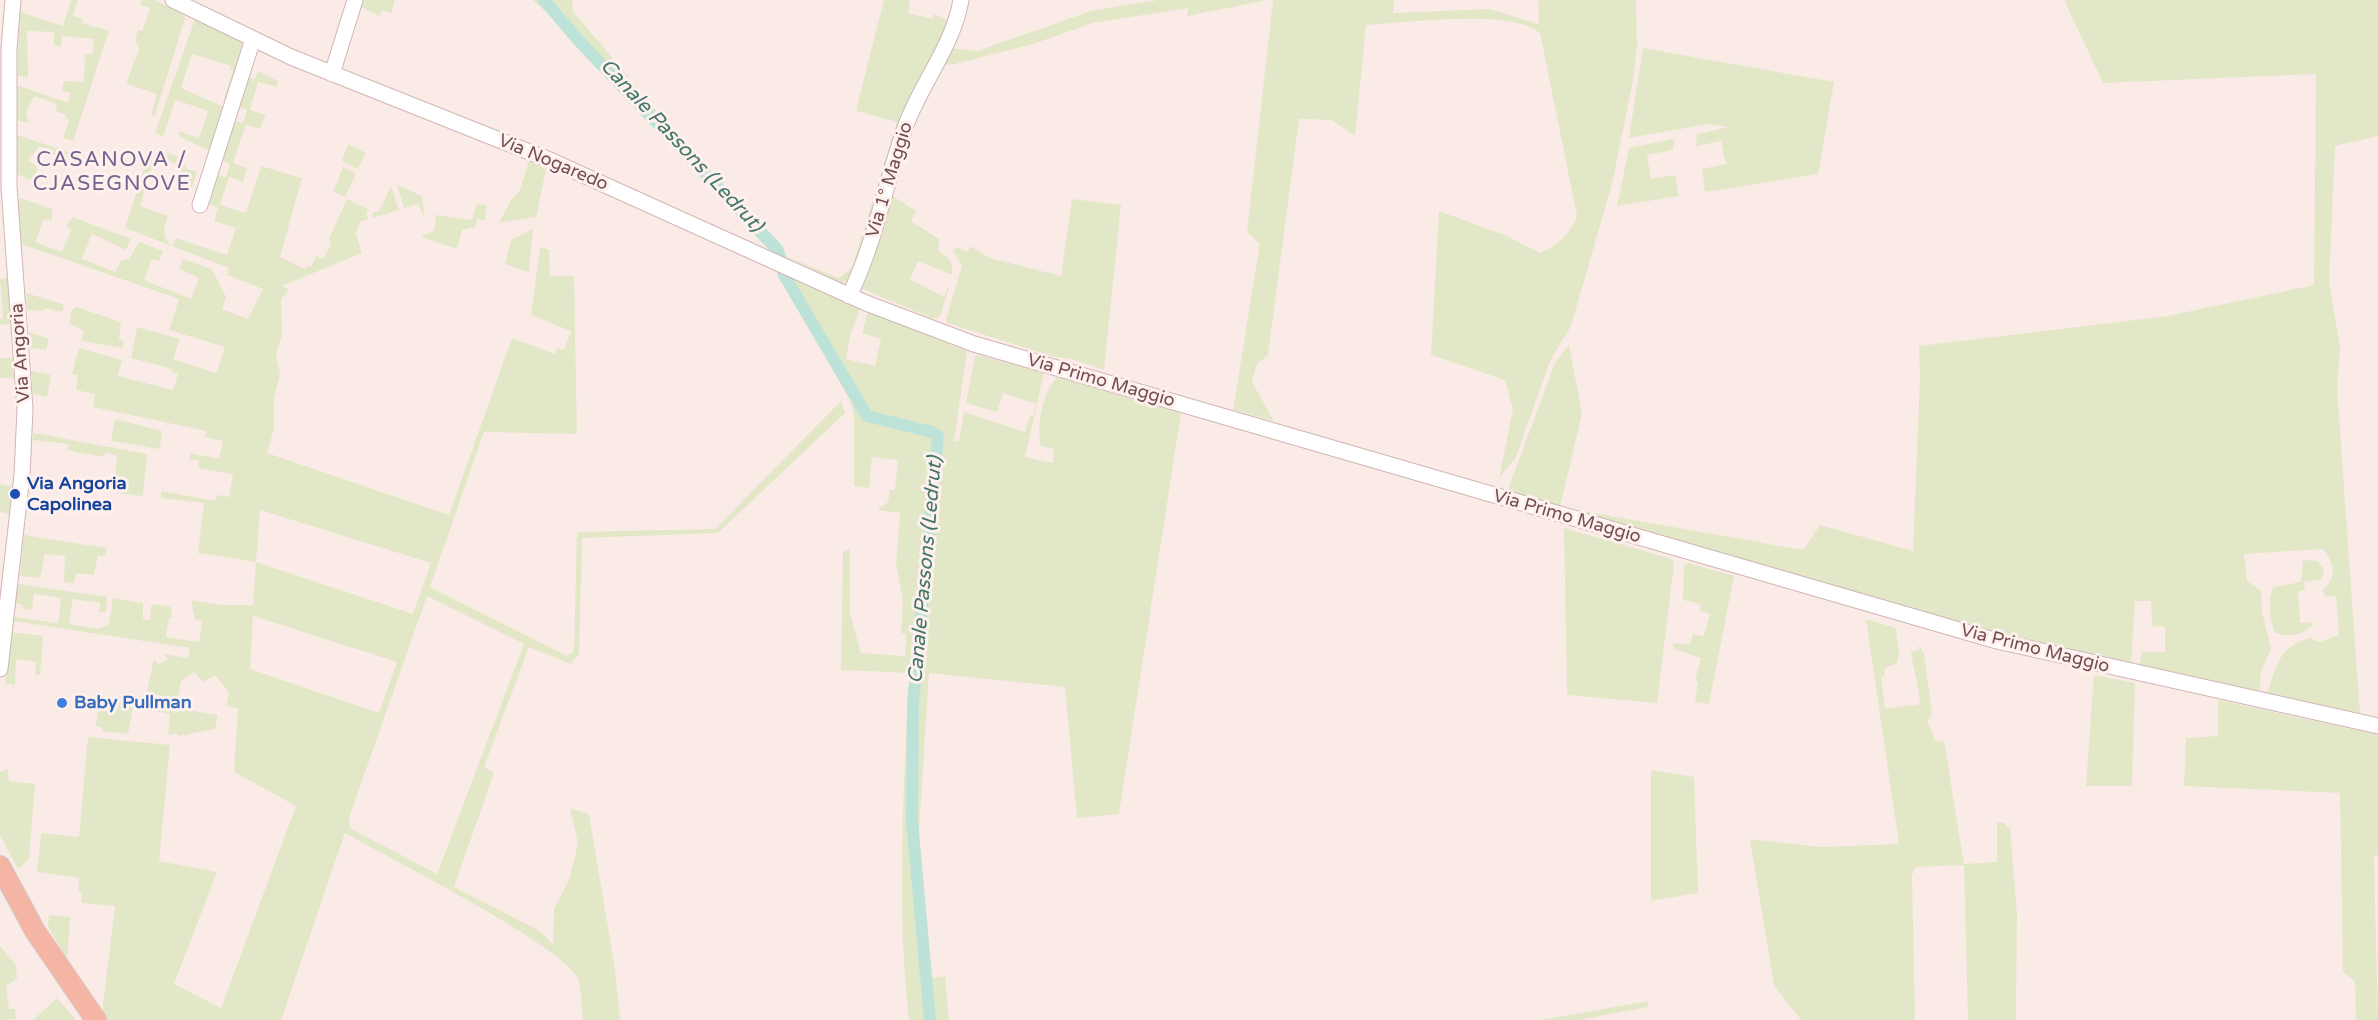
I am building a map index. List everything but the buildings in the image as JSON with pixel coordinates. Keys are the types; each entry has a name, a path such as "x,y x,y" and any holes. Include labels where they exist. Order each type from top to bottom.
{"main road":[{"path":"0,866 6,887 96,1020"}],"street":[{"name":"Via Angoria","path":"0,669 22,475 25,409 9,187 9,49 13,0"},
{"name":"Via Nogaredo","path":"173,0 332,74 552,161 779,263"},
{"path":"332,74 355,0"},
{"name":"Via 1° Maggio","path":"849,296 864,266 906,124 957,25 961,0"},
{"path":"200,205 253,39"},
{"name":"Via Primo Maggio","path":"779,263 849,296 974,344 1997,641 2378,726"}],"green space":[{"path":"71,0 78,0 73,16 83,19 82,23 109,31 73,141 63,138 69,120 66,115 55,111 57,104 34,96 26,113 29,123 17,120 17,85 68,103 70,93 62,90 64,81 84,82 85,54 93,54 94,39 62,36 61,46 54,45 54,32 27,31 28,77 17,76 20,12 63,26"},
{"path":"142,0 155,0 183,14 185,18 155,116 151,115 157,94 126,84 139,49 135,39 138,30 142,31 150,8 140,5"},
{"path":"361,0 395,0 391,13 382,10 380,16 359,6"},
{"path":"533,0 572,0 573,11 675,133 788,257 839,278 852,267 897,122 856,111 884,0 910,0 908,13 932,19 934,14 951,22 853,277 842,283 766,247 554,19"},
{"path":"1158,0 1268,0 1187,16 1188,8 1093,23 1033,44 951,65 943,64 951,48 977,51 1091,11"},
{"path":"1273,0 1394,0 1393,13 1489,9 1539,24 1538,0 1636,0 1637,45 1634,75 1612,184 1571,326 1551,359 1515,459 1499,478 1513,410 1505,380 1431,355 1439,211 1507,236 1540,253 1562,239 1571,228 1577,216 1540,33 1526,25 1483,19 1366,25 1355,136 1332,120 1299,119 1268,355 1257,364 1252,382 1274,421 1233,410 1260,244 1247,232"},
{"path":"2064,0 2378,0 2378,136 2335,146 2329,282 2340,347 2337,389 2360,713 2267,694 2280,659 2291,646 2310,638 2319,642 2339,635 2336,596 2325,597 2323,590 2331,580 2333,570 2330,559 2323,549 2244,554 2247,581 2261,591 2262,612 2271,649 2261,671 2259,692 2139,667 2142,652 2165,652 2165,627 2152,626 2151,601 2135,601 2131,665 1975,626 1820,583 1512,493 1508,489 1555,363 1569,345 1582,414 1560,507 1803,550 1820,525 1913,551 1920,379 1919,346 2168,316 2314,285 2316,74 2103,83"},
{"path":"195,19 245,44 227,99 224,98 233,71 230,69 231,66 192,54 181,88 224,107 210,151 180,137 179,131 199,138 208,111 179,101 175,101 163,137 155,133"},
{"path":"1643,48 1834,82 1818,174 1705,192 1702,169 1726,164 1721,141 1696,146 1697,134 1729,127 1709,124 1629,138"},
{"path":"258,71 278,81 277,87 258,82 250,110 266,115 260,129 246,125 233,163 247,168 243,182 229,177 220,205 246,213 261,166 302,178 280,257 305,269 308,265 311,267 316,256 323,259 331,245 329,239 347,199 370,210 366,212 368,219 360,222 356,233 362,253 282,286 289,289 281,300 282,335 276,355 280,374 274,398 274,429 267,453 449,515 512,338 555,354 557,348 564,350 571,331 531,315 540,247 549,250 550,276 574,276 577,434 484,432 430,587 567,656 574,651 577,532 715,529 841,401 845,413 718,533 582,538 579,654 571,664 529,647 484,767 494,773 454,887 540,931 553,944 554,909 570,878 578,843 570,808 589,814 615,969 620,1020 583,1020 578,979 566,964 509,924 345,833 281,1020 108,1020 102,1013 115,906 81,903 82,892 78,892 79,878 37,872 41,833 79,837 88,737 170,745 159,861 217,872 174,984 221,1008 296,806 234,772 238,708 226,706 229,692 215,675 203,682 194,672 181,681 178,698 150,694 147,691 154,659 159,664 168,659 164,654 188,658 190,648 13,621 14,617 58,623 61,598 34,594 32,610 22,609 23,605 15,603 18,584 107,597 106,612 99,612 100,603 73,599 69,624 99,629 109,624 113,598 143,603 143,619 150,620 151,606 154,604 171,607 172,618 169,618 166,637 199,642 202,621 195,619 191,600 222,605 253,605 256,562 198,553 204,503 161,498 161,491 215,501 217,495 229,497 233,474 198,468 199,461 189,459 190,453 219,459 223,441 205,437 206,431 93,407 95,394 76,390 78,375 72,374 79,348 122,360 118,376 173,390 178,374 172,372 172,369 131,358 137,327 180,339 173,359 216,373 225,347 169,330 179,299 21,244 17,199 21,198 52,209 52,221 44,219 35,242 62,252 71,230 66,226 73,217 131,239 126,250 92,234 82,259 115,272 121,261 129,259 139,242 163,251 159,261 152,259 144,280 191,299 199,278 179,269 183,259 212,269 226,297 222,309 248,319 263,289 227,275 229,268 125,228 147,158 154,160 140,206 168,216 164,232 169,243 172,246 176,238 227,255 236,228 214,221 218,207 209,204 218,175 226,177 230,164 222,161 235,121 243,123 247,110 239,107 248,77 255,79","holes":["260,510 431,563 413,614 256,562","427,596 524,644 437,874 350,828 349,818","253,616 397,662 379,713 250,669"]},
{"path":"17,135 69,152 66,163 40,146 28,160 37,167 36,183 17,174"},
{"path":"1674,139 1673,150 1647,155 1651,179 1675,175 1679,196 1617,206 1629,148"},
{"path":"348,144 366,153 358,169 342,161"},
{"path":"165,152 185,158 185,168 197,172 190,193 176,188 182,166 157,157"},
{"path":"529,161 546,169 536,217 499,223 511,200 519,192"},
{"path":"343,167 356,174 345,197 333,192"},
{"path":"397,185 422,196 425,219 418,204 404,208"},
{"path":"391,186 399,210 373,218 372,213 379,211"},
{"path":"891,195 916,211 911,221 939,239 938,250 951,263 952,275 918,261 910,279 944,297 951,282 940,316 934,319 860,288"},
{"path":"1072,199 1121,205 1104,370 1072,359 1054,357 947,323 946,319 962,266 953,250 958,247 967,252 970,246 990,258 1061,276"},
{"path":"477,204 486,205 485,220 477,219 475,227 462,230 457,249 421,237 434,230 436,215 472,220"},
{"path":"533,229 529,272 505,264 511,240"},
{"path":"779,271 860,309 850,336 846,359 875,366 881,339 862,333 868,312 967,351 954,441 959,441 964,412 1025,432 1030,416 1033,416 1036,404 1003,393 997,412 966,403 975,356 978,355 1044,373 1025,457 1053,463 1054,449 1041,446 1039,428 1047,392 1057,377 1181,413 1119,814 1077,818 1065,687 929,673 919,831 911,848 919,854 919,888 929,978 945,976 949,1020 909,1020 902,890 903,803 909,673 841,670 843,552 850,548 850,613 861,653 905,656 906,634 901,633 903,602 896,563 900,513 877,510 888,502 890,490 895,490 898,460 872,457 869,488 854,486 854,414 850,400 779,277"},
{"path":"7,278 11,324 0,325 0,319 3,319 0,279"},
{"path":"26,293 63,304 64,310 61,312 45,308 44,311 27,310"},
{"path":"76,307 121,322 119,339 124,343 122,348 81,341 84,331 70,324 71,311"},
{"path":"29,332 49,339 46,350 30,348"},
{"path":"0,358 13,358 15,378 0,378"},
{"path":"31,371 51,375 47,397 33,394"},
{"path":"115,419 162,431 160,449 111,441"},
{"path":"34,433 147,454 143,496 117,493 119,480 115,479 117,456 105,452 104,457 67,450 68,444 33,440"},
{"path":"0,484 14,487 11,514 0,512"},
{"path":"1564,528 1672,559 1674,564 1657,703 1567,695"},
{"path":"24,535 106,548 106,556 98,555 94,575 76,573 74,583 64,582 65,556 45,554 40,578 20,576"},
{"path":"2303,560 2317,561 2324,568 2322,579 2304,582 2305,590 2298,592 2300,623 2312,622 2313,625 2294,635 2279,634 2274,632 2270,615 2270,597 2273,587 2301,582"},
{"path":"1688,563 1734,576 1709,704 1695,702 1698,682 1695,681 1701,658 1674,649 1673,643 1690,645 1693,634 1704,636 1710,614 1700,611 1701,604 1683,600 1684,565"},
{"path":"1866,619 1896,628 1899,655 1897,663 1885,668 1884,677 1881,678 1885,709 1920,704 1911,651 1919,650 1918,645 1924,653 1932,714 1927,721 1936,742 1944,741 1964,864 1997,862 1997,822 2004,823 2010,829 2017,915 2016,1020 1968,1020 1964,865 1916,867 1912,875 1915,1020 1801,1020 1774,986 1750,839 1820,847 1899,844"},
{"path":"12,632 43,636 40,675 35,675 36,662 16,659 15,685 5,683"},
{"path":"2094,675 2135,683 2132,786 2086,786"},
{"path":"100,696 218,715 215,729 179,736 176,733 168,735 170,714 133,707 128,734 102,731 101,727 96,726"},
{"path":"2218,700 2378,735 2378,855 2374,855 2378,1020 2356,1020 2355,982 2343,972 2340,793 2184,786 2186,738 2218,736"},
{"path":"8,769 9,781 35,784 29,859 18,869 0,835 0,772"},
{"path":"1651,770 1694,777 1698,893 1651,901"},
{"path":"49,915 70,917 67,959 48,927"},
{"path":"0,946 16,965 17,979 6,986 9,1009 15,1009 16,1019 0,1020"},
{"path":"57,998 76,1020 33,1020"},
{"path":"1648,1001 1648,1007 1578,1020 1540,1020"}],"waterway":[{"name":"Canale Passons (Ledrut)","path":"544,0 579,41 778,250 784,275 867,416 932,432 938,436 913,704 912,821 930,1020"}],"place":[{"name":"Via Angoria Capolinea","path":"15,494"},
{"name":"Baby Pullman","path":"62,703"}],"district":[{"name":"CASANOVA / CJASEGNOVE","path":"112,172"}]}
